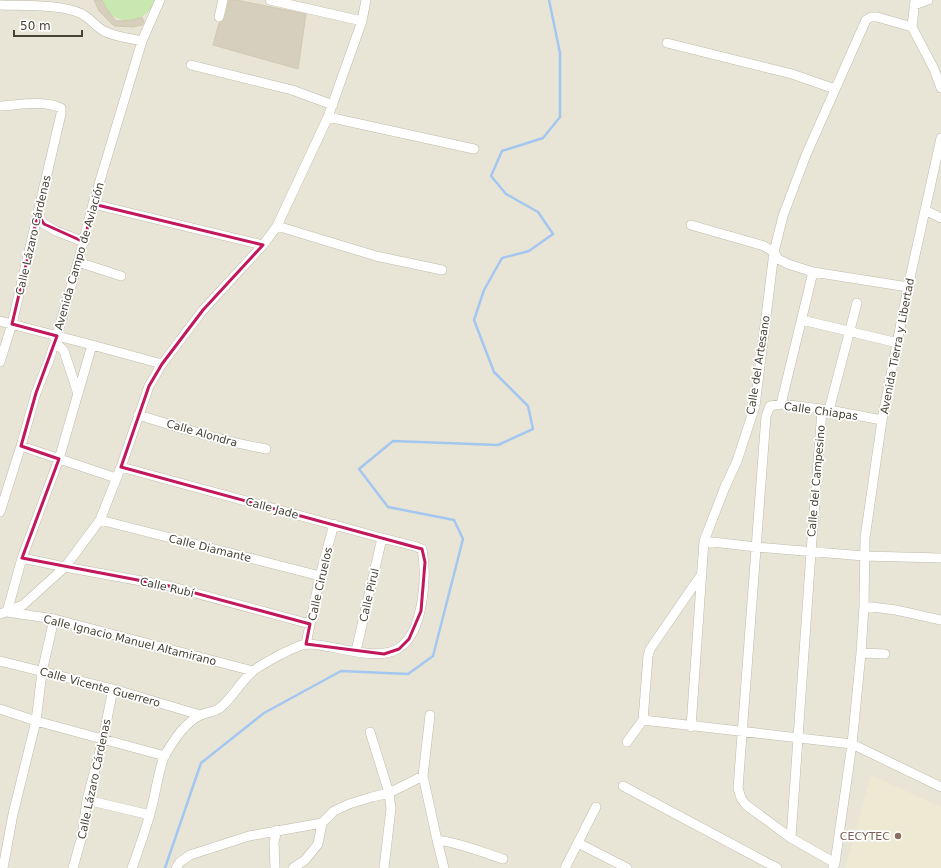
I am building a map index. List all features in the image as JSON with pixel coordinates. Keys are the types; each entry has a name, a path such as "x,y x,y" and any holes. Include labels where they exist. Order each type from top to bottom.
{"street":[{"name":"Avenida Campo de Aviación","path":"0,512 36,393 56,339 84,242 93,204 142,41 160,0"},
{"path":"219,17 223,0"},
{"path":"270,0 362,21"},
{"path":"3,613 23,605 66,567 100,520 121,467 149,386 162,364 203,310 263,245 276,226 333,105 362,21 366,0"},
{"path":"928,0 915,2 912,27 934,69 941,88"},
{"path":"0,5 50,7 71,10 83,14 104,31 117,36 142,41"},
{"name":"Calle del Artesano","path":"691,727 704,541 737,461 755,406 774,252 782,216 806,155 866,20 871,17 877,17 912,27"},
{"path":"667,43 792,74 835,89"},
{"path":"191,65 292,90 333,105"},
{"name":"Calle Lázaro Cárdenas","path":"0,106 33,104 54,105 61,108 61,114 12,324 0,362"},
{"path":"328,117 474,149"},
{"name":"Avenida Tierra y Libertad","path":"834,866 852,744 864,606 864,556 882,420 908,287 941,138"},
{"path":"93,204 263,245"},
{"path":"925,210 941,218"},
{"path":"38,214 44,224 56,231 84,242"},
{"path":"691,225 764,246 774,252 778,259 788,264 813,272 908,287"},
{"path":"276,226 376,256 442,270"},
{"path":"78,262 121,276"},
{"path":"781,404 813,272"},
{"name":"Calle del Campesino","path":"792,838 811,552 826,410 857,303"},
{"path":"802,320 849,330 898,343"},
{"path":"0,321 56,339 92,345 162,364"},
{"path":"56,339 64,351 78,394"},
{"path":"3,613 59,459 92,345"},
{"name":"Calle Chiapas","path":"756,547 766,416 770,406 781,404 882,420"},
{"name":"Calle Alondra","path":"138,415 193,432 266,449"},
{"path":"21,446 116,478"},
{"name":"Calle Jade","path":"121,467 422,549 425,562 421,611 415,630 409,639 399,649 384,654 356,652"},
{"name":"Calle Diamante","path":"100,520 320,576"},
{"name":"Calle Ciruelos","path":"306,644 320,576 334,524"},
{"name":"Calle Pirul","path":"356,652 382,538"},
{"path":"704,541 864,556 941,558"},
{"path":"756,547 738,788 741,798 746,805 834,866"},
{"name":"Calle Rubí","path":"22,558 169,586 310,624"},
{"path":"627,742 643,720 648,656 650,649 701,575"},
{"path":"864,606 896,610 941,620"},
{"name":"Calle Ignacio Manuel Altamirano","path":"3,613 54,619 253,671"},
{"path":"3,868 13,814 36,720 42,672 54,619"},
{"path":"132,868 150,815 164,756 187,725 200,715 220,708 253,671 293,648 306,644 356,652"},
{"path":"861,652 885,654"},
{"name":"Calle Vicente Guerrero","path":"0,661 113,689 200,715"},
{"name":"Calle Lázaro Cárdenas","path":"73,868 82,836 87,800 103,739 113,689"},
{"path":"0,709 164,756"},
{"path":"430,715 423,776 444,868"},
{"path":"643,720 691,727 852,744 941,787"},
{"path":"370,732 389,793 391,808 384,868"},
{"path":"293,868 305,860 318,844 322,823 334,811 349,804 389,793 423,776"},
{"path":"623,786 777,868"},
{"path":"87,800 150,815"},
{"path":"564,868 596,807"},
{"path":"176,868 180,862 190,855 249,836 322,823"},
{"path":"275,868 274,842 277,830"},
{"path":"437,840 472,847 481,852 503,859"},
{"path":"578,843 625,868"}],"highlighted area":[{"path":"93,204 263,245 203,310 162,364 149,386 121,467 422,549 425,562 421,611 409,639 399,649 384,654 306,644 310,624 169,586 22,558 59,459 21,446 36,393 57,336 12,324 38,214 44,224 84,242"}],"shaded area":[{"path":"0,0 941,0 941,868 0,868"},
{"name":"CECYTEC","path":"871,775 941,807 941,868 845,868"}],"green space":[{"path":"102,0 156,0 145,15 137,19 129,20 120,19 113,16 106,9"}],"building":[{"path":"94,0 102,0 116,21 133,20 142,17 144,22 142,25 133,27 114,26 99,11"},
{"path":"229,0 236,0 306,14 298,69 213,45 219,23 225,18"}],"waterway":[{"path":"165,868 201,763 264,713 341,671 408,674 433,656 463,539 454,520 388,507 359,469 393,441 498,445 533,429 528,406 494,372 474,320 484,290 502,258 529,251 553,234 538,212 506,194 491,176 502,151 543,138 560,117 560,53 549,0"}],"place":[{"name":"CECYTEC","path":"898,836"}]}
